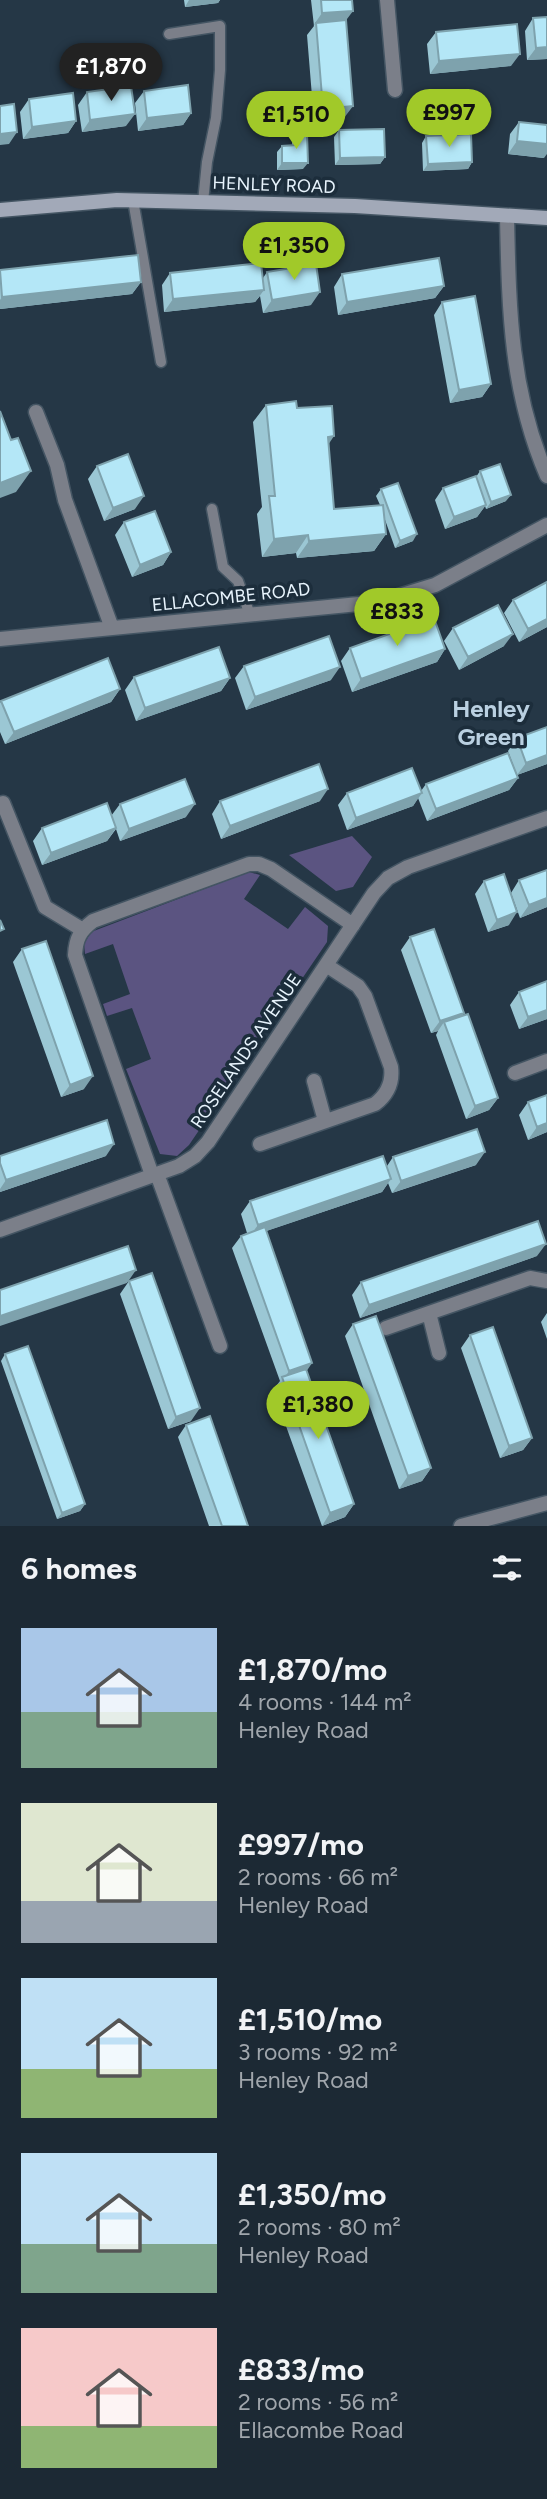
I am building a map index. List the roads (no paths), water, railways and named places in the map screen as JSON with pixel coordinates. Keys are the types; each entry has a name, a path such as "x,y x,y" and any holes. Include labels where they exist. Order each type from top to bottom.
{"main road":[{"name":"HENLEY ROAD","path":"0,210 133,200 355,206 547,218"}],"street":[{"path":"387,0 395,90"},
{"path":"507,217 509,305 514,364 524,412 547,476"},
{"path":"36,412 57,465 65,500 112,628"},
{"name":"ELLACOMBE ROAD","path":"0,639 379,602 435,585 547,525"},
{"path":"3,803 45,907 83,930"},
{"name":"ROSELANDS AVENUE","path":"0,1230 179,1166 195,1156 208,1142 373,893 388,878 408,867 547,818"},
{"path":"219,1346 75,955 76,940 93,921 238,867 259,864 271,869 353,925"},
{"name":"ROSELANDS AVENUE","path":"260,1144 375,1104 384,1097 392,1077 391,1067 365,996 358,986 326,965"},
{"path":"515,1073 547,1061"},
{"path":"314,1081 325,1121"},
{"path":"386,1328 530,1278 547,1281"},
{"path":"429,1313 439,1353"},
{"path":"461,1526 547,1503"}],"lane":[{"path":"169,34 220,26 216,118 207,162 203,202"},
{"path":"133,200 161,362"},
{"path":"212,509 223,567 238,581 250,615"}],"district":[{"name":"Henley Green","path":"491,722"}]}
